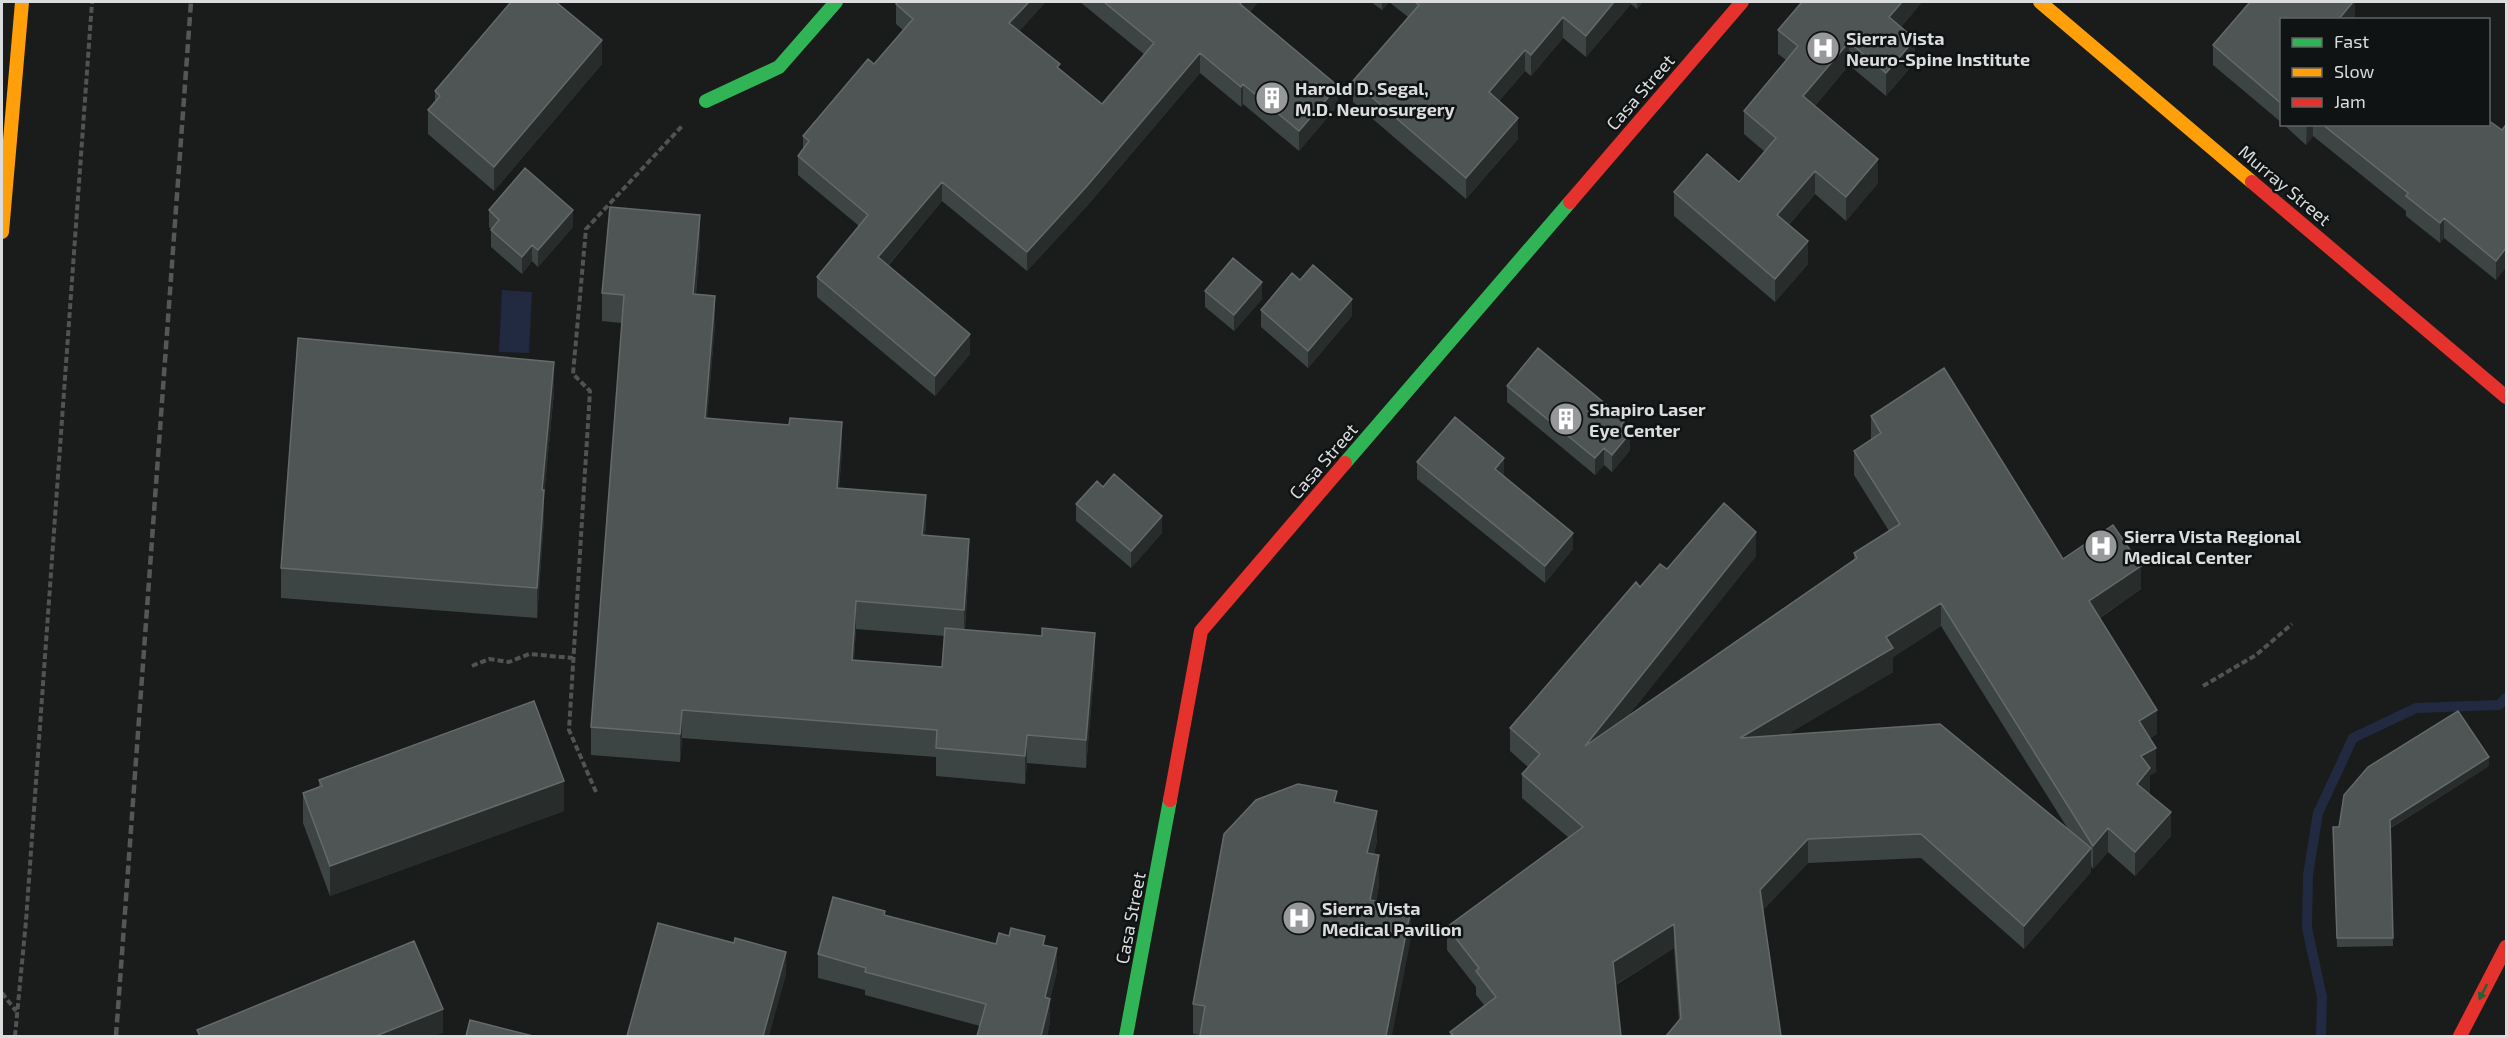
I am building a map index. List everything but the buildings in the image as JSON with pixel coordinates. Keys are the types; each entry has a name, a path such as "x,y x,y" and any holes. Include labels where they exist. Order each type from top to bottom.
{"main road":[{"path":"2,232 22,2"},
{"path":"706,101 779,67 836,2"},
{"name":"Casa Street","path":"1126,1036 1201,631 1742,2"},
{"name":"Murray Street","path":"2040,2 2506,397"},
{"path":"2460,1036 2506,947"}],"path":[{"path":"15,1036 27,909 92,2"},
{"path":"596,792 569,730 590,391 573,374 586,229 706,101"},
{"path":"2204,686 2256,656 2292,624"},
{"path":"472,666 489,659 509,662 529,654 573,658"},
{"path":"2,993 17,1011"}],"water":[{"path":"502,290 532,292 529,353 499,352"}],"waterway":[{"path":"2321,1036 2322,997 2307,928 2308,875 2318,813 2353,738 2416,708 2499,705 2506,698"}],"railway":[{"path":"116,1036 191,2"}],"traffic: fast":[{"path":"706,101 779,67 836,2"},
{"path":"1345,463 1570,202"},
{"path":"1126,1036 1170,800"}],"traffic: slow":[{"path":"2,232 22,2"},
{"path":"2040,2 2252,182"}],"traffic: jam":[{"path":"1570,202 1742,2"},
{"path":"2252,182 2506,397"},
{"path":"1170,800 1201,631 1345,463"},
{"path":"2460,1036 2506,947"}],"place":[{"name":"Sierra Vista Neuro-Spine Institute","path":"1823,48"},
{"name":"Harold D. Segal, M.D. Neurosurgery","path":"1272,98"},
{"name":"Shapiro Laser Eye Center","path":"1566,419"},
{"name":"Sierra Vista Regional Medical Center","path":"2101,546"},
{"name":"Sierra Vista Medical Pavilion","path":"1299,918"}]}
